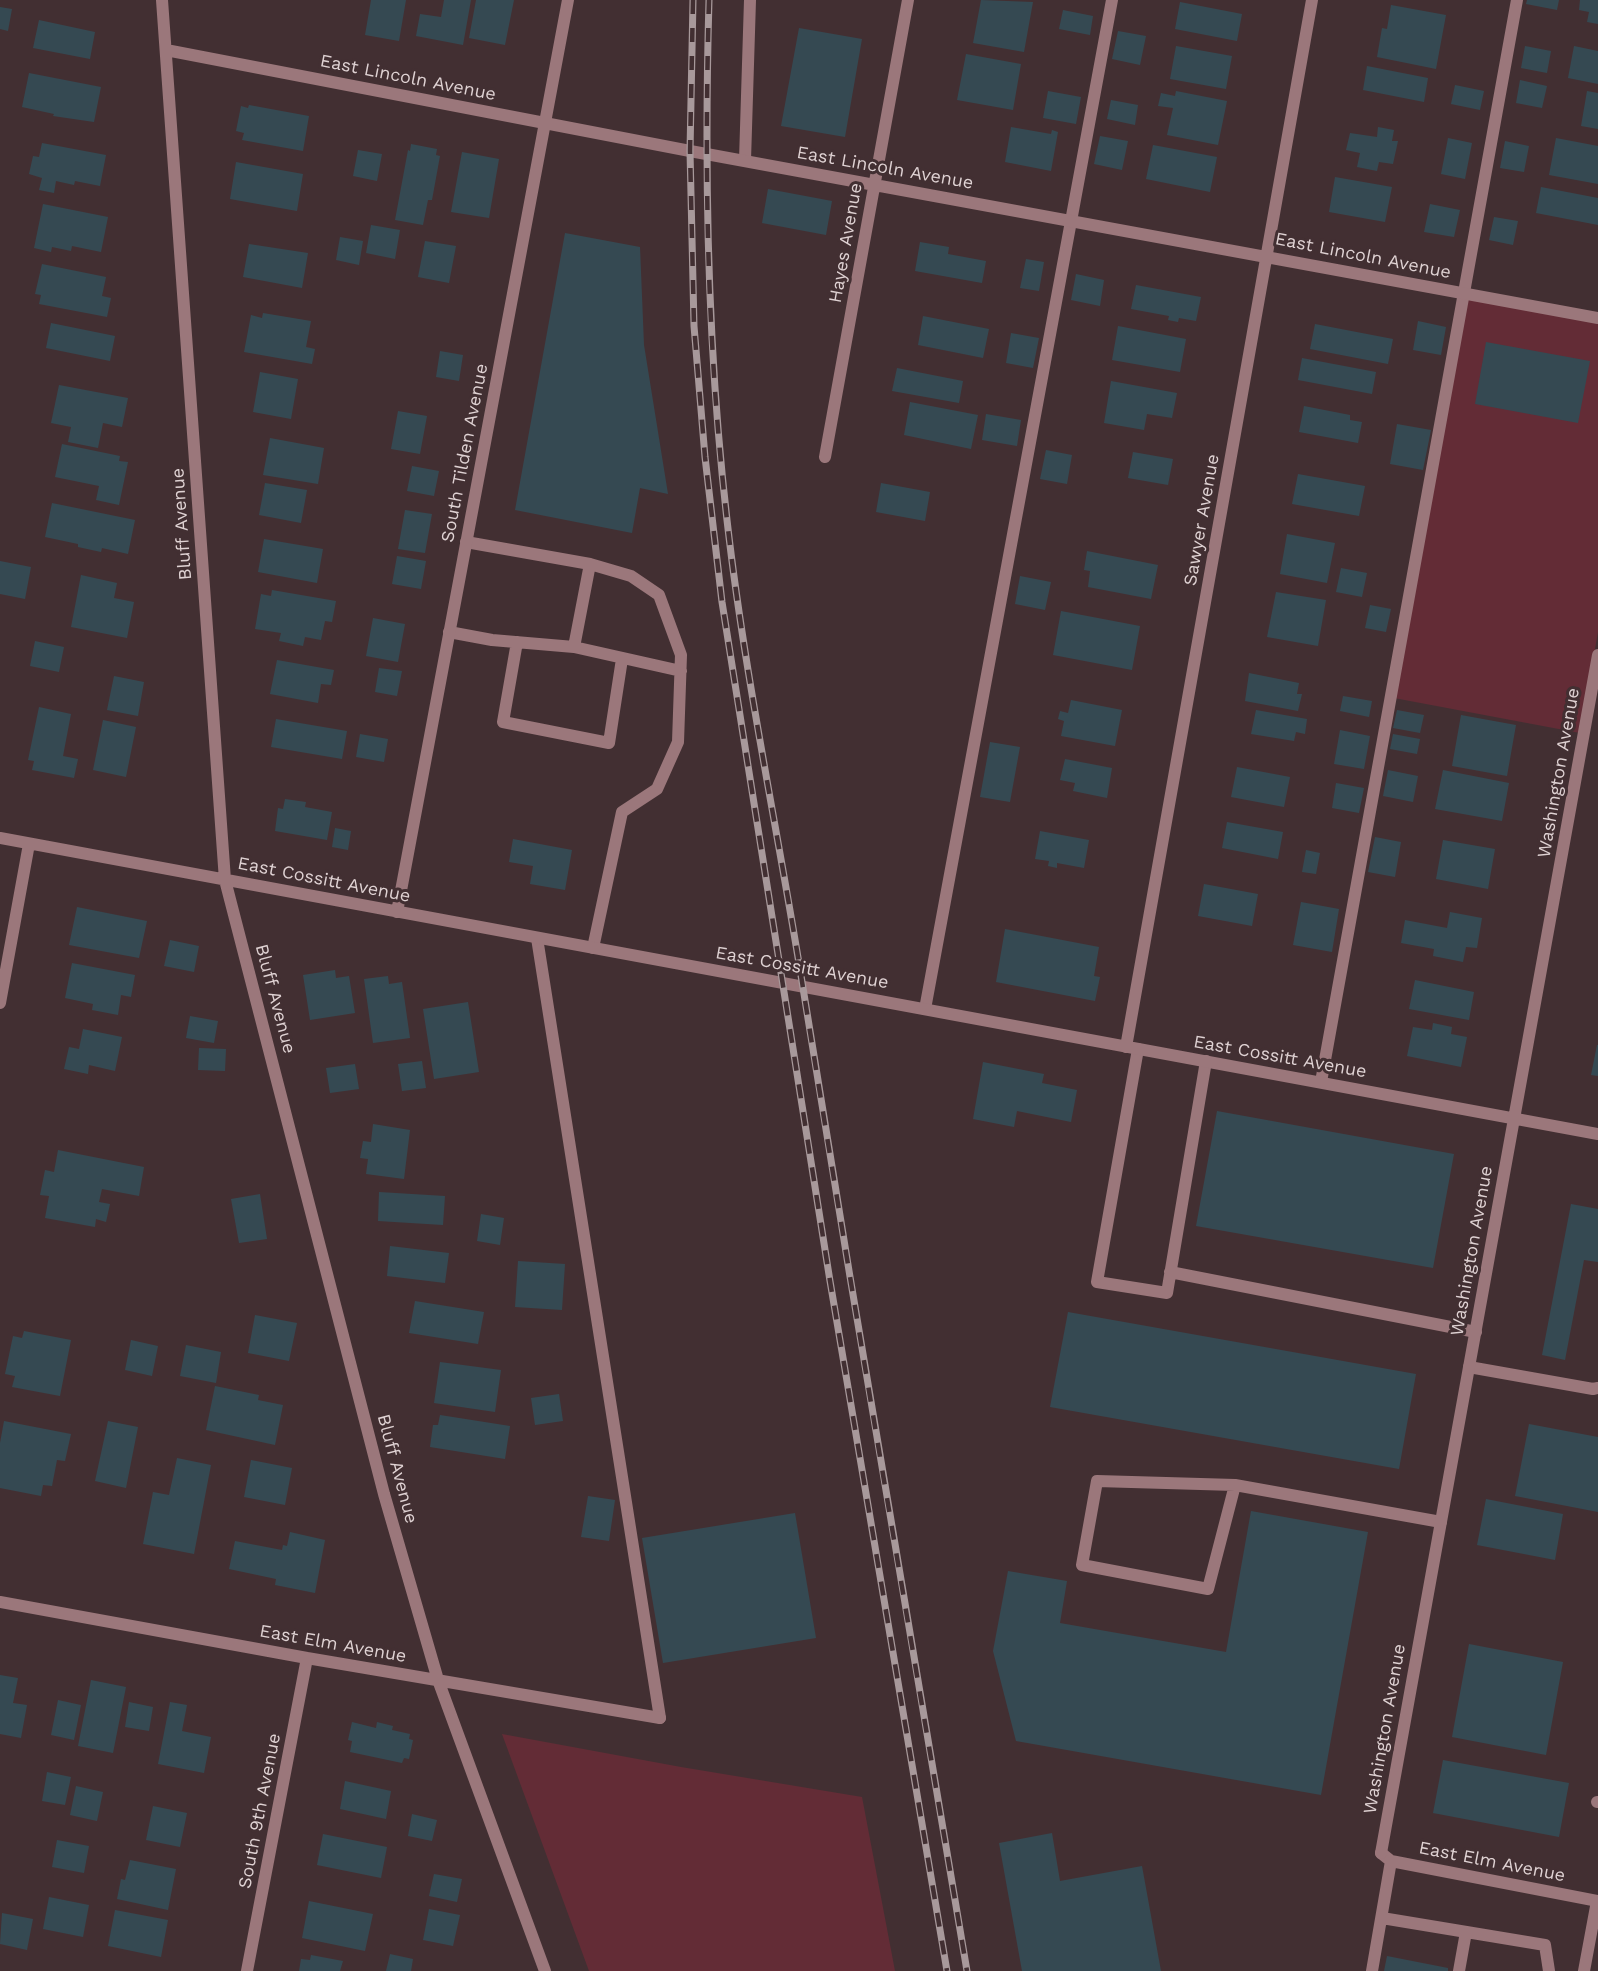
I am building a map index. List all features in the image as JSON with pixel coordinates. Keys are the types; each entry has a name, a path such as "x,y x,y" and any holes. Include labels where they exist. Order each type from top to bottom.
{"street":[{"name":"Bluff Avenue","path":"162,0 225,880 384,1494 438,1680 545,1971"},
{"name":"South Tilden Avenue","path":"397,912 568,0"},
{"path":"745,160 750,0"},
{"name":"Hayes Avenue","path":"825,457 908,0"},
{"path":"926,1009 1112,0"},
{"name":"Sawyer Avenue","path":"1170,1272 1167,1293 1096,1282 1132,1048 1312,0"},
{"path":"1321,1082 1517,0"},
{"name":"East Lincoln Avenue","path":"166,50 545,123 1598,318"},
{"path":"466,542 590,564 631,576 659,595 681,655 678,742 657,789 622,812 593,948"},
{"path":"574,647 590,564"},
{"path":"449,632 492,640 574,647 681,671"},
{"path":"517,642 503,722 609,743 622,659"},
{"name":"Washington Avenue","path":"1372,1971 1382,1918 1386,1857 1441,1522 1598,655"},
{"name":"East Cossitt Avenue","path":"0,838 1598,1134"},
{"path":"0,1003 29,843"},
{"name":"East Elm Avenue","path":"0,1602 307,1658 660,1718 537,938"},
{"path":"1206,1061 1170,1272 1476,1332"},
{"path":"1469,1367 1598,1388"},
{"path":"1235,1485 1208,1589 1082,1565 1097,1481 1235,1485 1441,1522"},
{"name":"South 9th Avenue","path":"247,1971 307,1658"},
{"name":"East Elm Avenue","path":"1386,1857 1598,1901"},
{"path":"1584,1971 1598,1901"},
{"path":"1382,1918 1545,1945 1549,1971"},
{"path":"1460,1971 1466,1932"}],"shaded area":[{"path":"1466,297 1598,322 1598,632 1580,733 1394,698"},
{"path":"502,1734 862,1797 895,1971 589,1971"}],"building":[{"path":"371,0 406,0 399,41 365,35"},
{"path":"444,0 471,0 463,45 416,36 420,14 441,17"},
{"path":"476,0 514,0 505,45 469,38"},
{"path":"981,0 1033,2 1024,52 973,43"},
{"path":"1527,0 1559,0 1557,10 1526,4"},
{"path":"1580,0 1598,0 1598,24 1587,22 1589,12 1579,10"},
{"path":"1180,2 1242,14 1237,41 1175,29"},
{"path":"1391,5 1446,15 1436,69 1377,57 1382,28 1387,29"},
{"path":"0,7 12,9 8,31 0,29"},
{"path":"1063,10 1093,16 1090,35 1059,29"},
{"path":"39,20 95,32 90,59 33,48"},
{"path":"799,28 862,39 845,137 781,126"},
{"path":"1118,31 1146,36 1140,65 1112,59"},
{"path":"1176,46 1232,56 1226,89 1170,79"},
{"path":"1525,46 1551,51 1547,73 1521,68"},
{"path":"1574,46 1598,51 1598,84 1568,78"},
{"path":"966,54 1021,64 1013,110 957,100"},
{"path":"1367,66 1428,78 1424,102 1363,90"},
{"path":"29,73 101,87 94,122 53,116 54,114 22,107"},
{"path":"1520,80 1547,86 1542,108 1516,103"},
{"path":"1455,85 1484,91 1480,110 1451,104"},
{"path":"1048,91 1081,97 1076,124 1043,118"},
{"path":"1176,91 1227,101 1218,145 1167,135 1173,108 1158,106 1161,93 1175,96"},
{"path":"1587,91 1598,93 1598,129 1581,126"},
{"path":"1111,100 1138,105 1135,125 1107,119"},
{"path":"249,105 309,116 303,151 242,140 244,133 236,131 241,106 248,108"},
{"path":"1011,127 1051,134 1052,130 1058,132 1051,171 1005,162"},
{"path":"1378,127 1394,130 1392,141 1398,141 1393,164 1379,162 1377,171 1357,167 1360,153 1346,150 1350,133 1377,137"},
{"path":"1100,136 1128,141 1122,170 1094,164"},
{"path":"1448,138 1472,143 1465,179 1441,174"},
{"path":"1556,138 1598,146 1598,184 1549,175"},
{"path":"1505,141 1529,146 1524,172 1500,168"},
{"path":"42,143 106,155 100,186 75,181 74,185 56,181 54,193 39,190 42,178 29,174 33,156 39,157"},
{"path":"411,144 437,149 436,155 440,156 432,200 428,200 423,225 395,220"},
{"path":"1153,145 1217,157 1210,192 1146,179"},
{"path":"358,150 382,154 377,181 353,176"},
{"path":"462,152 499,159 489,218 451,212"},
{"path":"236,162 303,174 297,211 230,199"},
{"path":"1335,177 1392,187 1385,222 1329,212"},
{"path":"1541,187 1598,198 1598,225 1536,213"},
{"path":"768,189 832,201 826,235 762,223"},
{"path":"43,204 108,217 101,252 72,246 71,251 52,247 51,252 34,248"},
{"path":"1430,204 1460,210 1454,237 1424,232"},
{"path":"1494,217 1518,221 1513,245 1489,240"},
{"path":"371,225 400,230 395,259 366,253"},
{"path":"565,233 640,247 644,345 668,494 640,488 632,533 515,510"},
{"path":"340,237 363,241 359,265 336,260"},
{"path":"425,241 456,246 449,283 418,277"},
{"path":"920,242 949,247 948,254 986,261 982,283 915,271"},
{"path":"249,244 308,253 302,288 243,277"},
{"path":"1026,259 1044,262 1039,291 1020,288"},
{"path":"42,264 106,277 102,296 111,298 107,317 39,304 41,295 35,294"},
{"path":"1076,274 1104,280 1100,306 1071,300"},
{"path":"1136,285 1201,297 1196,321 1179,318 1178,322 1168,320 1169,316 1131,309"},
{"path":"263,313 311,321 306,347 315,349 312,364 244,352 251,315 262,318"},
{"path":"923,316 989,329 983,358 918,345"},
{"path":"1418,321 1446,327 1441,355 1413,350"},
{"path":"51,323 115,336 110,361 46,348"},
{"path":"1315,324 1393,339 1388,364 1310,349"},
{"path":"1118,326 1186,339 1180,372 1112,360"},
{"path":"1011,333 1039,338 1033,368 1006,363"},
{"path":"1486,342 1590,361 1578,423 1475,404"},
{"path":"440,351 463,355 459,381 436,377"},
{"path":"1302,358 1376,372 1372,394 1298,380"},
{"path":"897,368 963,381 959,403 892,391"},
{"path":"260,372 298,379 291,419 253,412"},
{"path":"1111,381 1177,393 1172,418 1147,414 1144,430 1104,423"},
{"path":"59,385 128,398 122,427 103,423 98,448 68,442 71,427 51,423"},
{"path":"910,402 978,415 971,449 904,435"},
{"path":"1304,406 1350,415 1350,420 1362,422 1358,443 1299,432"},
{"path":"398,411 427,416 420,454 391,449"},
{"path":"986,414 1021,420 1017,446 982,440"},
{"path":"1397,424 1431,430 1423,470 1390,464"},
{"path":"270,438 324,448 318,484 263,475"},
{"path":"62,444 120,456 119,461 128,462 119,505 96,500 99,486 55,477"},
{"path":"1046,450 1072,455 1067,484 1040,479"},
{"path":"1133,452 1173,459 1168,485 1128,478"},
{"path":"412,466 439,471 434,496 407,491"},
{"path":"1298,474 1365,486 1359,516 1292,504"},
{"path":"265,483 307,490 301,523 259,515"},
{"path":"881,483 930,492 925,521 876,512"},
{"path":"52,503 135,520 128,554 102,548 101,552 45,537"},
{"path":"405,510 432,514 425,553 398,549"},
{"path":"1287,534 1335,543 1327,583 1280,574"},
{"path":"264,539 323,549 317,583 258,572"},
{"path":"1087,551 1158,565 1151,599 1088,587 1090,571 1084,570"},
{"path":"397,556 426,561 421,589 392,584"},
{"path":"0,561 31,567 25,599 0,594"},
{"path":"1341,568 1367,573 1362,597 1336,592"},
{"path":"81,575 117,583 114,598 134,602 127,638 71,627"},
{"path":"1020,576 1051,582 1045,610 1015,604"},
{"path":"272,590 336,601 332,622 325,621 321,640 305,637 303,646 279,641 281,633 255,629 261,594 271,596"},
{"path":"1276,592 1326,600 1318,646 1267,637"},
{"path":"1370,605 1391,609 1386,632 1365,628"},
{"path":"1061,611 1140,626 1132,670 1053,655"},
{"path":"373,618 405,624 398,662 366,656"},
{"path":"35,641 64,647 59,672 30,666"},
{"path":"277,660 334,670 331,685 321,684 318,703 270,694"},
{"path":"379,668 402,671 397,696 375,692"},
{"path":"1249,673 1299,683 1297,694 1302,694 1298,711 1245,701"},
{"path":"114,676 144,682 138,716 107,710"},
{"path":"1343,696 1372,701 1369,717 1340,711"},
{"path":"1071,700 1122,710 1115,746 1061,736 1064,721 1058,719 1060,711 1068,713"},
{"path":"39,707 71,714 63,756 78,759 74,778 32,770 34,761 28,760"},
{"path":"1256,710 1307,719 1305,734 1296,732 1294,741 1251,734"},
{"path":"1397,710 1424,715 1420,733 1393,728"},
{"path":"1461,715 1516,725 1507,776 1452,766"},
{"path":"276,719 347,731 342,759 271,747"},
{"path":"103,720 136,727 126,777 93,770"},
{"path":"1340,730 1370,736 1364,769 1334,764"},
{"path":"360,734 388,739 384,762 356,757"},
{"path":"1393,734 1420,739 1417,754 1390,749"},
{"path":"990,742 1020,747 1010,802 980,797"},
{"path":"1065,759 1112,768 1107,798 1073,791 1075,783 1060,780"},
{"path":"1237,767 1290,777 1284,807 1231,797"},
{"path":"1388,770 1418,776 1413,802 1383,796"},
{"path":"1443,770 1509,783 1502,821 1435,809"},
{"path":"1336,783 1364,788 1359,813 1332,808"},
{"path":"285,799 306,802 305,807 332,812 327,840 275,831 278,808 283,809"},
{"path":"1227,822 1283,832 1278,859 1222,848"},
{"path":"335,828 351,831 348,850 332,847"},
{"path":"1040,831 1089,840 1084,868 1057,863 1057,868 1048,866 1049,861 1035,859"},
{"path":"1375,837 1401,842 1395,877 1368,872"},
{"path":"513,839 572,850 565,890 530,884 533,866 509,862"},
{"path":"1443,840 1495,849 1488,889 1436,879"},
{"path":"1306,850 1320,853 1316,874 1302,872"},
{"path":"1204,884 1258,894 1252,926 1198,916"},
{"path":"1301,902 1339,909 1332,952 1293,945"},
{"path":"77,907 147,921 139,958 69,945"},
{"path":"1450,912 1482,918 1477,948 1466,947 1463,962 1433,956 1434,949 1401,943 1405,920 1447,928"},
{"path":"1005,929 1099,947 1094,976 1100,977 1095,1001 996,982"},
{"path":"170,940 199,946 194,972 164,966"},
{"path":"72,963 135,975 131,997 121,995 118,1015 92,1010 93,1004 65,998"},
{"path":"335,970 336,978 349,976 355,1013 310,1020 303,975"},
{"path":"388,976 389,984 402,982 410,1038 373,1043 364,979"},
{"path":"1415,980 1474,992 1469,1020 1409,1009"},
{"path":"468,1002 479,1072 434,1079 423,1009"},
{"path":"190,1016 218,1021 214,1043 186,1038"},
{"path":"1433,1023 1452,1027 1451,1034 1467,1037 1461,1067 1407,1056 1413,1027 1432,1030"},
{"path":"83,1029 122,1037 115,1071 89,1065 88,1074 64,1069 69,1047 79,1049"},
{"path":"1598,1045 1598,1076 1591,1075"},
{"path":"199,1048 226,1049 225,1071 198,1070"},
{"path":"422,1061 426,1088 402,1091 398,1064"},
{"path":"983,1062 1044,1074 1042,1083 1077,1090 1071,1122 1017,1111 1014,1127 973,1119"},
{"path":"355,1064 359,1089 330,1093 326,1068"},
{"path":"1217,1111 1454,1154 1433,1268 1196,1226"},
{"path":"373,1124 410,1130 404,1179 366,1174 368,1159 360,1158 363,1141 371,1142"},
{"path":"58,1150 144,1167 139,1196 102,1189 99,1202 110,1204 106,1222 96,1219 95,1227 45,1218 49,1196 40,1195 45,1170 54,1172"},
{"path":"379,1192 445,1196 443,1225 378,1221"},
{"path":"260,1194 267,1239 239,1243 231,1199"},
{"path":"1571,1204 1598,1209 1598,1262 1584,1260 1565,1360 1542,1355"},
{"path":"481,1214 504,1218 500,1245 477,1241"},
{"path":"390,1246 449,1253 445,1283 387,1276"},
{"path":"518,1261 565,1264 562,1310 515,1307"},
{"path":"415,1301 484,1312 478,1344 409,1333"},
{"path":"1068,1312 1416,1374 1399,1469 1050,1407"},
{"path":"255,1315 297,1323 289,1361 248,1353"},
{"path":"24,1331 71,1340 60,1396 12,1387 15,1376 5,1374 13,1336 22,1338"},
{"path":"131,1340 158,1346 152,1376 125,1370"},
{"path":"186,1345 221,1352 216,1383 180,1376"},
{"path":"440,1362 501,1370 495,1412 434,1403"},
{"path":"215,1386 259,1395 258,1400 283,1405 275,1445 206,1430"},
{"path":"559,1394 563,1421 535,1425 531,1398"},
{"path":"440,1415 510,1426 505,1459 430,1447 433,1425 438,1425"},
{"path":"4,1421 71,1434 65,1461 57,1460 52,1486 43,1485 41,1496 0,1488 0,1443"},
{"path":"108,1421 138,1427 126,1488 95,1481"},
{"path":"1529,1424 1598,1437 1598,1512 1515,1496"},
{"path":"177,1458 211,1465 194,1554 143,1544 153,1492 169,1495"},
{"path":"251,1460 292,1468 285,1505 244,1497"},
{"path":"588,1496 615,1500 609,1541 581,1537"},
{"path":"1486,1499 1563,1514 1555,1560 1477,1545"},
{"path":"1251,1511 1368,1532 1321,1795 1016,1741 993,1651 1008,1571 1067,1581 1060,1623 1226,1652"},
{"path":"795,1513 816,1638 663,1663 642,1538"},
{"path":"290,1532 325,1540 315,1593 275,1585 276,1579 229,1569 235,1541 282,1550 283,1545 287,1546"},
{"path":"1469,1644 1563,1662 1546,1755 1452,1737"},
{"path":"0,1675 18,1678 13,1703 27,1705 21,1738 0,1734"},
{"path":"91,1680 126,1687 113,1753 78,1746"},
{"path":"58,1700 81,1705 74,1740 51,1735"},
{"path":"129,1702 153,1707 149,1731 125,1727"},
{"path":"170,1702 187,1705 182,1731 211,1737 204,1773 158,1764"},
{"path":"352,1722 376,1728 377,1722 393,1726 392,1730 410,1734 409,1739 413,1740 409,1759 404,1758 402,1763 350,1752 352,1741 348,1740"},
{"path":"1443,1760 1569,1783 1559,1837 1433,1813"},
{"path":"47,1772 71,1777 65,1805 42,1801"},
{"path":"345,1781 391,1791 386,1819 340,1809"},
{"path":"76,1786 103,1792 97,1821 70,1815"},
{"path":"153,1806 187,1813 180,1847 146,1840"},
{"path":"412,1814 437,1820 432,1841 408,1836"},
{"path":"1052,1833 1060,1881 1142,1866 1161,1971 1022,1971 999,1843"},
{"path":"323,1834 387,1847 381,1878 317,1865"},
{"path":"57,1840 89,1846 84,1873 52,1867"},
{"path":"130,1860 176,1869 168,1910 117,1899 121,1879 125,1880"},
{"path":"434,1874 462,1879 457,1902 429,1896"},
{"path":"49,1897 89,1905 83,1937 43,1929"},
{"path":"309,1901 373,1914 365,1951 302,1938"},
{"path":"429,1909 460,1915 453,1946 423,1940"},
{"path":"115,1910 168,1920 161,1957 108,1946"},
{"path":"2,1913 33,1919 27,1950 0,1944"},
{"path":"390,1954 413,1959 411,1971 386,1971"},
{"path":"311,1955 343,1961 340,1971 299,1971 301,1959 310,1960"},
{"path":"1387,1956 1448,1968 1448,1971 1384,1971"}],"railway":[{"path":"693,0 690,151 694,326 705,457 722,602 830,1281 947,1971"},
{"path":"709,0 707,195 711,325 720,455 734,580 967,1971"}]}
